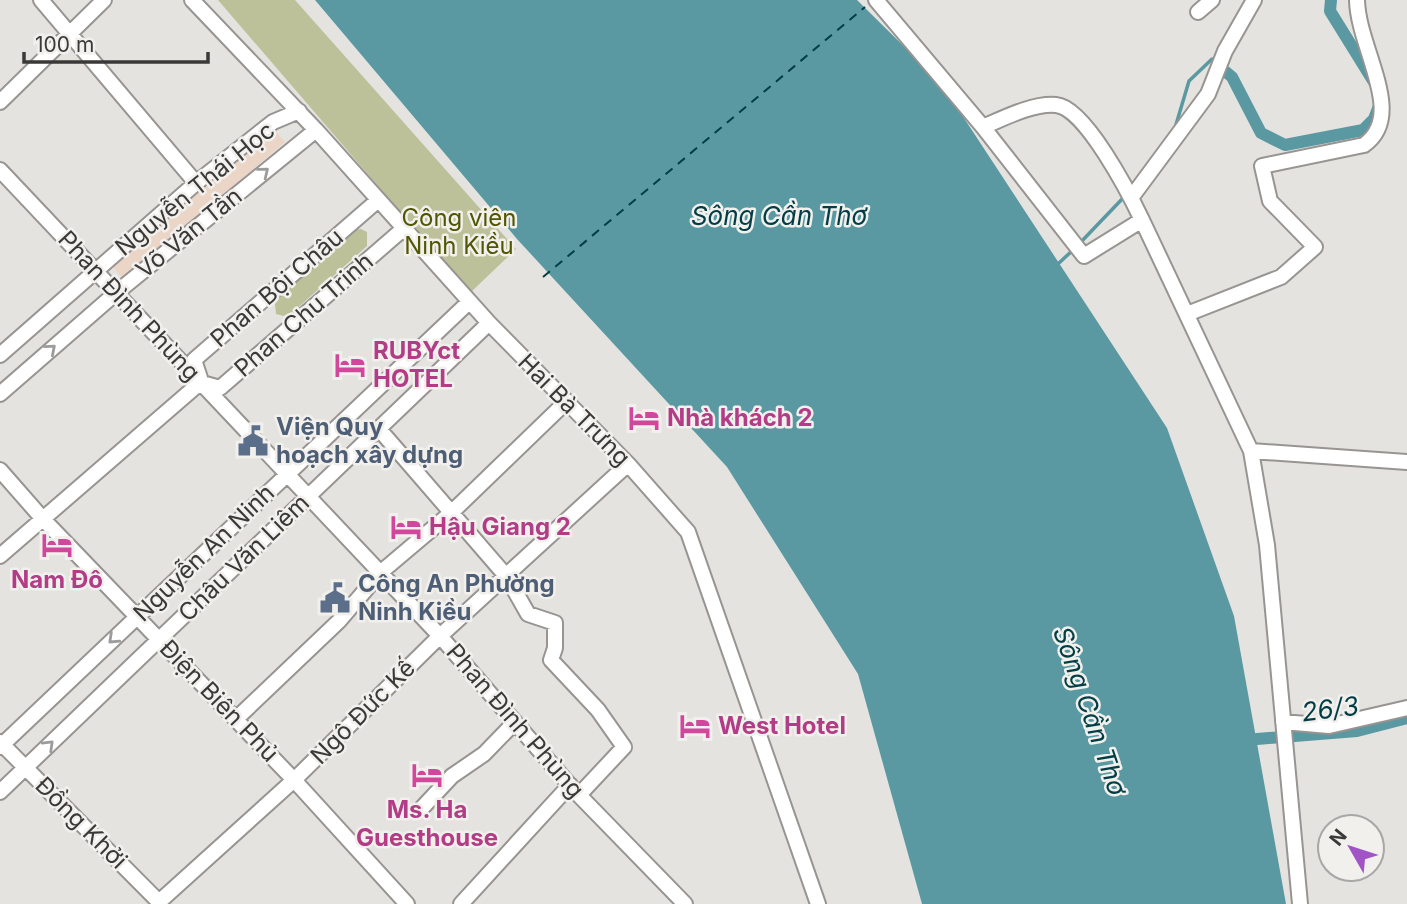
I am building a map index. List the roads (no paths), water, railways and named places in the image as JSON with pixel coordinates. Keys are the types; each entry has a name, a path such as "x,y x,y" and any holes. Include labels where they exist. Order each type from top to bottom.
{"street":[{"path":"41,0 196,183"},
{"path":"0,102 104,0"},
{"name":"Hai Bà Trưng","path":"192,0 299,111 402,230 489,324 628,464 688,532 818,904"},
{"path":"1198,12 1212,0"},
{"path":"1129,194 1202,103 1218,66 1254,0"},
{"path":"1187,314 1281,277 1315,247 1270,201 1262,165 1371,142 1389,125 1397,102 1366,35 1357,0"},
{"path":"872,3 983,127 1084,256 1142,220"},
{"path":"983,127 1054,104 1062,106 1093,136 1129,194 1251,451 1266,545 1300,904"},
{"name":"Nguyễn Thái Học","path":"0,355 196,183 273,122 299,111"},
{"name":"Võ Văn Tần","path":"0,394 116,293 316,130"},
{"name":"Phan Đình Phùng","path":"0,170 440,636 574,790 685,904"},
{"name":"Phan Bội Châu","path":"201,382 194,360 377,201"},
{"name":"Phan Chu Trinh","path":"201,382 220,387 402,230"},
{"name":"Nguyễn An Ninh","path":"1,744 469,302"},
{"name":"Châu Văn Liêm","path":"0,792 489,324"},
{"path":"0,556 201,382"},
{"path":"236,719 339,621 380,573 451,513 567,401"},
{"path":"379,429 508,577 528,614 555,623 555,648 551,660 598,710 624,747 574,790 461,904"},
{"path":"1251,451 1407,462"},
{"name":"Ngô Đức Kế","path":"160,903 294,780 440,636 508,577 628,464"},
{"name":"Điện Biên Phủ","path":"0,470 42,518 294,780 407,904"},
{"path":"1283,725 1329,726 1407,708"},
{"path":"422,808 452,776 484,754 515,722"},
{"name":"Đồng Khởi","path":"1,744 160,903"}],"water":[{"name":"Sông Cần Thơ","path":"315,0 857,0 941,83 1167,428 1234,616 1286,904 922,904 858,674 727,467 517,239"}],"waterway":[{"path":"1331,0 1330,11 1374,82"},
{"path":"1175,128 1189,81 1212,59"},
{"path":"1226,72 1232,77 1261,133 1285,145 1363,130 1374,119 1379,106"},
{"path":"1079,244 1125,196"},
{"path":"1059,263 1074,249"},
{"name":"26/3","path":"1257,739 1357,731 1407,718"}],"place":[{"name":"RUBYct HOTEL","path":"350,365"},
{"name":"Nhà khách 2","path":"644,418"},
{"name":"Viện Quy hoạch xây dựng","path":"253,441"},
{"name":"Hậu Giang 2","path":"406,527"},
{"name":"Nam Đô","path":"57,545"},
{"name":"Công An Phường Ninh Kiều","path":"335,598"},
{"name":"West Hotel","path":"695,726"},
{"name":"Ms. Ha Guesthouse","path":"427,775"}],"park label":[{"name":"Công viên Ninh Kiều","path":"459,232"}]}
